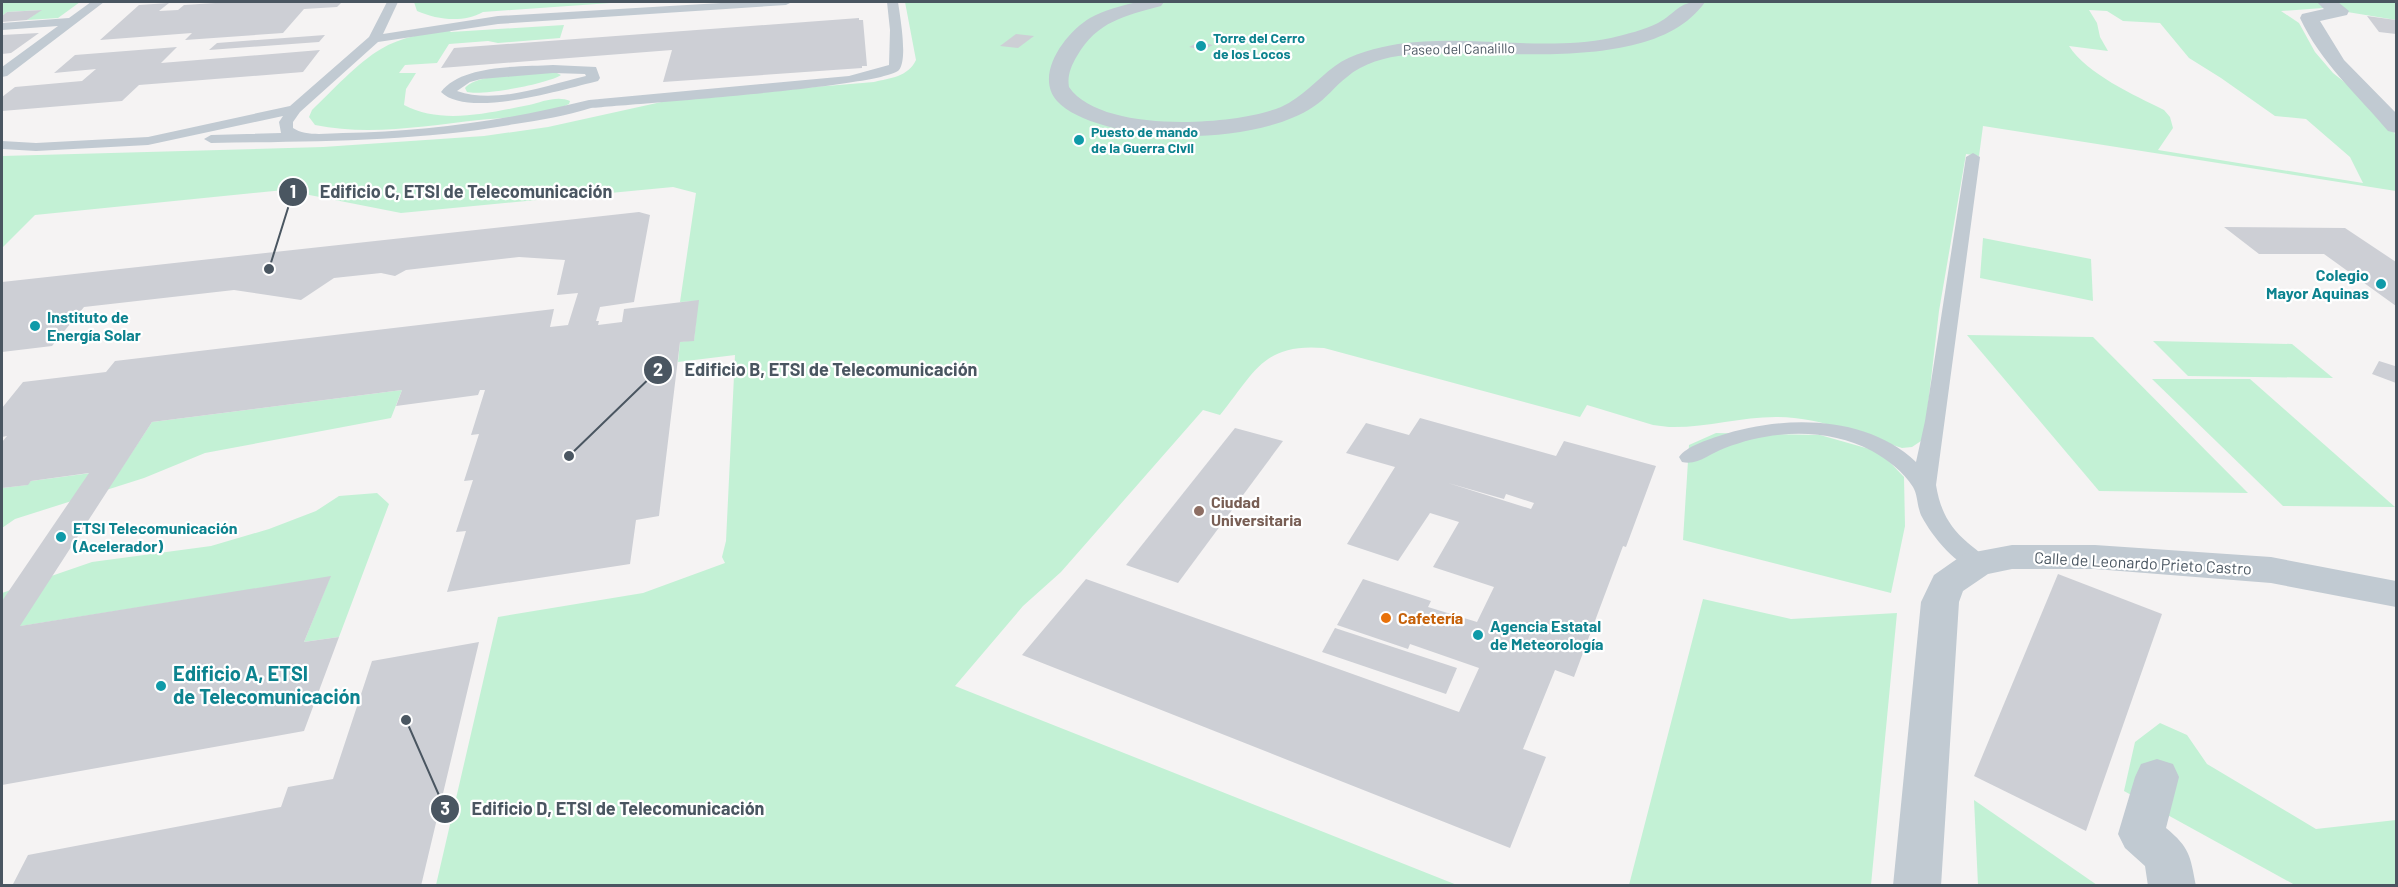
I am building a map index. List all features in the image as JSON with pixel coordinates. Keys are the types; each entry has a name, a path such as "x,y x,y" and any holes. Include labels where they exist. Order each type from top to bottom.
{"street":[{"name":"Paseo del Canalillo","path":"1155,2 1113,15 1085,31 1062,64 1058,76 1059,88 1068,99 1105,118 1129,124 1167,129 1239,125 1272,118 1302,105 1322,91 1340,71 1381,54 1420,48 1558,48 1599,45 1662,28 1696,2"},
{"path":"2326,2 2340,11 2309,18 2313,28 2334,62 2397,126"},
{"name":"Calle de Leonardo Prieto Castro","path":"1917,885 1940,602 1947,584 1977,563 2012,557 2095,557 2271,570 2397,594"},
{"path":"2157,777 2141,834 2167,857 2172,885"}],"lane":[{"path":"2,74 98,2"},
{"path":"296,137 286,130 286,122 295,109 374,39 392,2"},
{"path":"374,39 498,20 786,2"},
{"path":"2,145 36,147 404,133 486,126 572,110 589,104 849,80 891,70 895,66 896,30 892,2"},
{"path":"2,26 73,21"},
{"path":"2,62 18,61"},
{"path":"589,104 603,91 593,78 591,70 554,69 470,76 451,86 448,92 470,99 488,98 593,78"},
{"path":"148,141 295,109"},
{"path":"1973,156 1935,421 1925,463 1930,514 1952,543 1977,563"},
{"path":"1690,457 1709,446 1748,432 1804,428 1840,432 1874,444 1904,462 1926,489"}],"green space":[{"path":"2,2 80,2 58,18 27,20 41,10 7,12 2,16"},
{"path":"414,2 625,2 483,12 467,18 450,19 417,11"},
{"path":"905,2 2396,2 2396,20 2323,8 2281,11 2299,23 2315,52 2333,73 2362,96 2396,135 2396,191 1983,126 1979,156 1966,154 1939,311 1924,439 1912,447 1902,448 1840,428 1792,418 1763,417 1696,426 1669,427 1653,425 1587,405 1580,417 1324,348 1287,350 1262,364 1220,415 1203,410 1061,572 1023,606 955,686 1457,885 436,885 498,617 643,593 725,563 722,557 726,541 735,355 678,362 680,342 694,340 698,301 680,302 696,193 673,187 401,213 284,190 35,215 2,248 2,156 323,147 484,136 548,127 675,99 874,82 903,73 913,66 916,60","holes":["2089,10 2107,11 2123,21 2160,23 2189,58 2275,116 2306,119 2350,157 2363,183 2158,150 2173,128 2170,117 2164,110 2099,75 2087,66 2069,46 2108,51"]},
{"path":"564,25 560,38 449,44 437,63 405,65 399,73 416,73 406,89 404,105 434,115 465,116 555,99 570,101 569,104 559,109 525,116 376,130 315,125 309,117 312,110 354,69 381,49 397,41 448,30 451,32"},
{"path":"555,72 561,75 543,82 515,88 475,93 467,92 465,88 472,83 494,76"},
{"path":"1983,238 2091,259 2093,301 1980,278"},
{"path":"1967,335 2093,337 2248,493 2099,491"},
{"path":"2153,341 2292,344 2333,378 2188,376"},
{"path":"2152,379 2250,379 2395,507 2283,506"},
{"path":"402,390 391,418 205,453 144,478 15,519 2,528 2,488 27,485 31,481 121,469 152,422"},
{"path":"1716,433 1820,435 1880,452 1904,477 1905,526 1891,593 1683,540 1689,445"},
{"path":"377,493 389,504 339,637 304,642 330,577 2,629 2,593 92,562 211,546 269,529 316,511 339,496"},
{"path":"1703,599 1791,619 1897,613 1871,885 1629,885"},
{"path":"2160,723 2187,735 2207,764 2316,829 2396,820 2396,885 2295,885 2124,791 2135,742"},
{"path":"1974,800 2097,885 1978,885"}],"building":[{"path":"231,2 342,2 337,7 304,9 283,33 185,40 192,33 100,40 139,5 169,3 159,11 178,10 184,5"},
{"path":"42,10 27,20 2,22 2,16 7,12"},
{"path":"2367,16 2396,20 2396,34 2379,32"},
{"path":"859,18 863,20 867,66 862,66 862,68 663,82 672,50 441,68 454,48"},
{"path":"39,33 11,53 2,54 2,35"},
{"path":"1016,34 1034,36 1018,48 1000,46"},
{"path":"325,35 319,42 209,50 217,43"},
{"name":"Torre del Cerro de los Locos","path":"1199,42 1213,45 1203,50 1189,47"},
{"path":"177,47 161,63 320,50 303,72 139,85 122,101 2,111 2,97 15,87 82,81 96,69 54,73 75,55"},
{"path":"639,212 650,215 634,302 600,307 596,321 599,321 598,325 622,322 624,309 699,300 694,341 680,342 659,516 636,520 630,564 447,592 466,531 456,532 473,480 464,481 479,434 471,435 485,390 480,390 478,395 396,406 402,390 152,422 20,626 331,576 304,642 339,637 304,731 2,785 2,601 89,473 31,481 28,485 2,488 2,442 7,436 2,437 2,408 23,382 106,372 115,361 554,309 550,327 568,325 578,293 557,295 565,260 519,257 406,270 395,276 381,273 334,278 301,300 234,290 84,307 52,346 2,352 2,282"},
{"name":"Colegio Mayor Aquinas","path":"2224,227 2345,228 2396,262 2396,306 2324,254 2259,254"},
{"path":"2379,361 2395,366 2396,362 2396,383 2372,374"},
{"name":"Agencia Estatal de Meteorología","path":"1420,418 1556,456 1564,441 1656,466 1574,677 1555,670 1523,749 1546,757 1510,848 1022,655 1086,579 1459,712 1479,668 1410,644 1408,649 1337,625 1363,579 1431,601 1428,607 1477,622 1494,587 1433,567 1459,522 1430,513 1398,561 1347,544 1395,467 1346,453 1366,423 1409,435","holes":["1448,483 1504,499 1506,494 1534,503 1531,509"]},
{"path":"1235,428 1283,441 1178,583 1126,565"},
{"path":"2058,574 2162,614 2086,831 1974,776"},
{"path":"1335,628 1457,668 1446,694 1322,652"},
{"path":"479,642 421,886 12,886 28,855 281,807 288,787 333,779 372,661"}],"place":[{"name":"Torre del Cerro de los Locos","path":"1201,46"},
{"name":"Puesto de mando de la Guerra Civil","path":"1079,140"},
{"name":"Edificio C, ETSI de Telecomunicación","path":"269,269"},
{"name":"Colegio Mayor Aquinas","path":"2381,284"},
{"name":"Instituto de Energía Solar","path":"35,326"},
{"name":"Edificio B, ETSI de Telecomunicación","path":"569,456"},
{"name":"Ciudad Universitaria","path":"1199,511"},
{"name":"ETSI Telecomunicación (Acelerador)","path":"61,537"},
{"name":"Cafetería","path":"1386,618"},
{"name":"Agencia Estatal de Meteorología","path":"1478,635"},
{"name":"Edificio A, ETSI de Telecomunicación","path":"161,686"},
{"name":"Edificio D, ETSI de Telecomunicación","path":"406,720"}]}
